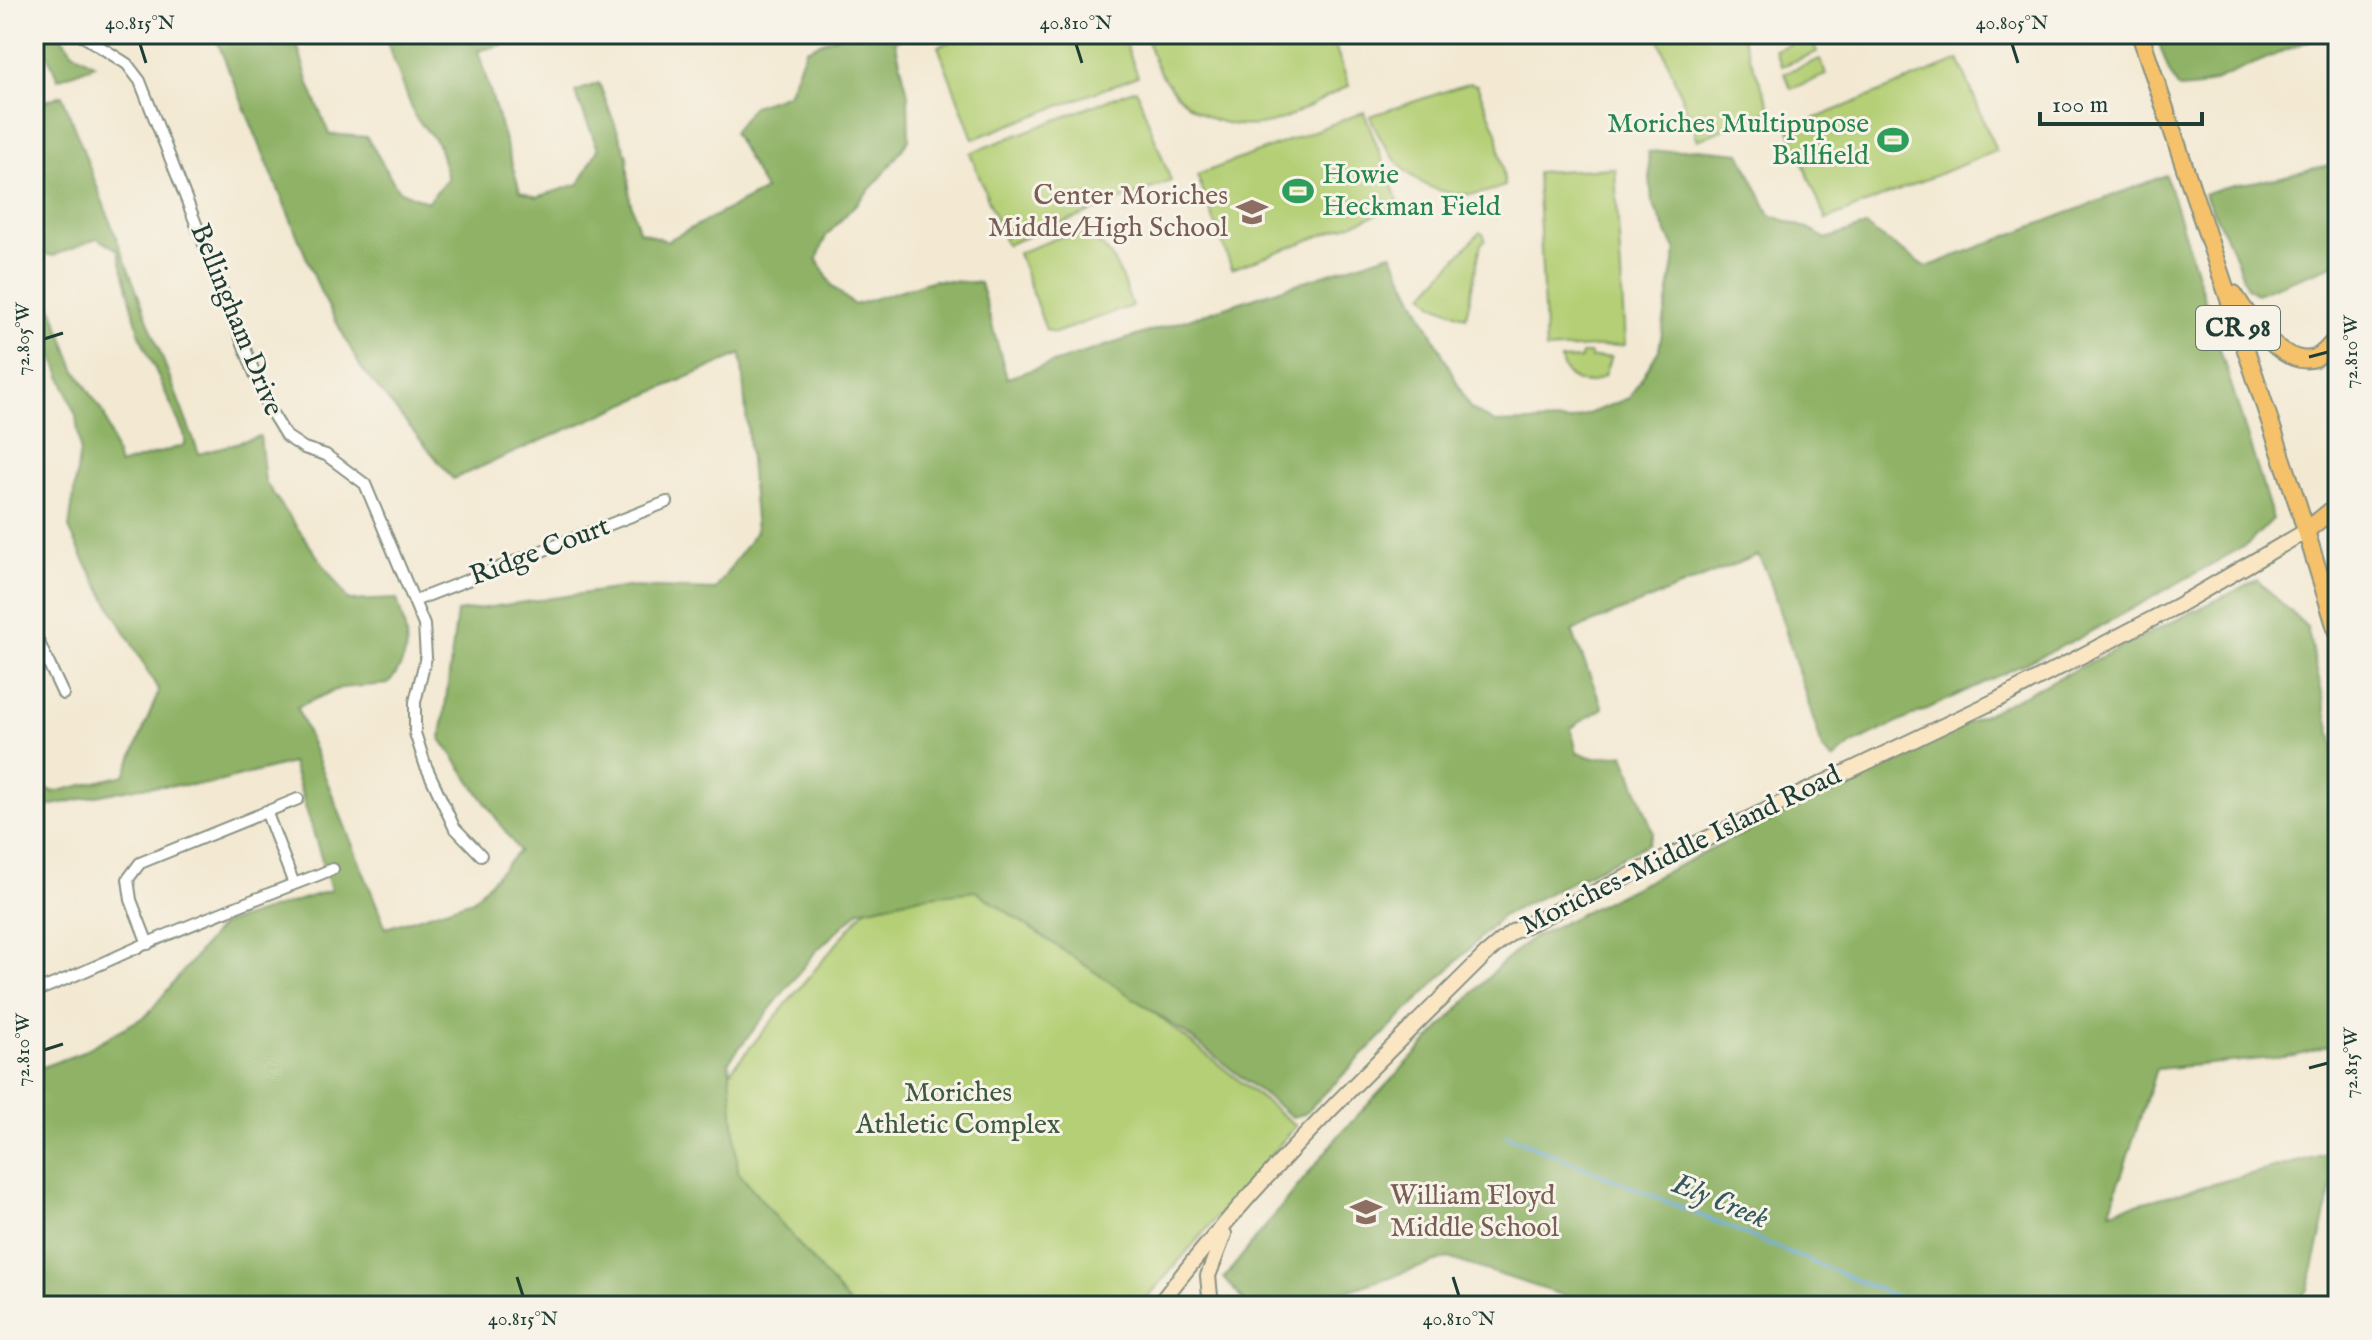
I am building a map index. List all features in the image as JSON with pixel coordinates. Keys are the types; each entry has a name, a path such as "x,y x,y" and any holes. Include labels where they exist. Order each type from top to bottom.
{"main road":[{"name":"CR 98","path":"2140,34 2306,531"},
{"path":"2219,270 2254,325 2287,353 2305,359 2316,357 2338,336"},
{"path":"2338,505 2306,531 2338,635"},
{"name":"Moriches-Middle Island Road","path":"1158,1306 1231,1218 1319,1123 1495,945 1512,932 1997,700 2165,613 2306,531"},
{"path":"1211,1306 1207,1290 1209,1269 1231,1218"}],"street":[{"name":"Bellingham Drive","path":"80,34 127,64 140,81 267,405 286,436 304,448 326,455 365,484 424,625 426,657 415,702 415,733 425,764 454,827 481,855"},
{"name":"Ridge Court","path":"414,601 667,502"},
{"path":"34,632 63,694"},
{"path":"148,944 131,900 128,879 140,863 298,799"},
{"path":"266,811 294,884"},
{"path":"34,992 333,869"}],"green space":[{"path":"38,34 59,34 73,52 95,65 58,79"},
{"path":"214,34 294,34 329,134 367,137 398,190 427,202 448,179 437,142 415,117 384,34 527,34 528,38 478,51 520,191 537,197 579,184 598,149 575,92 599,83 627,156 630,200 639,231 667,241 765,190 733,132 753,106 788,94 806,49 842,34 911,34 895,41 908,94 909,140 882,176 826,236 817,260 833,287 854,305 934,280 980,283 1007,378 1391,253 1470,408 1495,423 1570,421 1629,398 1659,350 1676,251 1652,202 1648,152 1698,149 1740,153 1770,215 1826,239 1865,226 1927,267 2166,175 2273,519 2248,544 2077,639 1852,744 1833,760 1823,750 1768,575 1758,555 1572,631 1603,708 1571,728 1577,753 1595,758 1624,754 1653,832 1648,844 1502,916 1304,1114 1292,1117 1186,1034 976,891 921,897 860,910 816,951 729,1061 738,1172 851,1306 34,1306 34,1070 78,1054 147,1015 221,925 331,890 292,763 210,784 140,787 53,805 34,813 34,783 54,792 125,775 159,691 69,528 80,450 76,416 34,304 34,260 75,369 105,416 119,465 185,445 185,436 140,336 118,250 97,238 53,256 44,254 34,228 34,105 62,95 199,454 260,436 265,482 349,601 397,599 406,634 405,653 397,673 388,684 340,688 297,707 386,928 473,900 519,851 441,739 457,612 628,587 715,590 756,531 741,354 453,479 361,368 321,293"},
{"path":"970,34 1122,34 1138,76 973,139 938,46"},
{"path":"1146,34 1331,34 1349,86 1271,123 1238,125 1218,121 1185,102 1171,88 1160,72"},
{"path":"1657,34 1741,34 1771,110 1698,140"},
{"path":"2156,34 2324,34 2200,87 2179,89 2169,72"},
{"path":"1811,36 1817,52 1782,66 1775,50"},
{"path":"1820,59 1826,75 1791,89 1784,73"},
{"name":"Moriches Multipupose Ballfield","path":"1959,60 1996,151 1826,220 1789,129"},
{"path":"1470,83 1477,85 1497,132 1505,186 1478,194 1455,194 1438,190 1409,174 1387,148 1370,116"},
{"path":"1136,89 1171,181 1006,245 970,153"},
{"name":"Howie Heckman Field","path":"1364,112 1400,206 1232,269 1197,175"},
{"path":"2338,164 2338,263 2256,294 2247,288 2232,248 2204,194 2232,185"},
{"path":"1615,168 1625,345 1546,350 1537,172"},
{"path":"1480,232 1485,240 1481,244 1466,317 1434,304 1424,294"},
{"path":"1060,237 1086,237 1104,248 1121,276 1132,306 1055,333 1046,330 1018,253"},
{"path":"1581,354 1590,354 1591,358 1611,357 1604,376 1591,383 1580,382 1568,374 1561,360 1581,359"},
{"path":"2257,580 2307,627 2338,764 2338,1044 2295,1056 2156,1069 2110,1211 2338,1151 2308,1289 2293,1306 1596,1306 1448,1258 1301,1306 1248,1306 1224,1278 1340,1134 1500,965 1530,939"},
{"name":"Moriches Athletic Complex","path":"929,833 1296,1126 1140,1306 840,1306 677,1135"}],"waterway":[{"name":"Ely Creek","path":"1506,1135 1919,1306"}],"place":[{"name":"Moriches Multipupose Ballfield","path":"1893,140"},
{"name":"Howie Heckman Field","path":"1298,191"},
{"name":"Center Moriches Middle/High School","path":"1252,212"},
{"name":"William Floyd Middle School","path":"1366,1212"}]}
